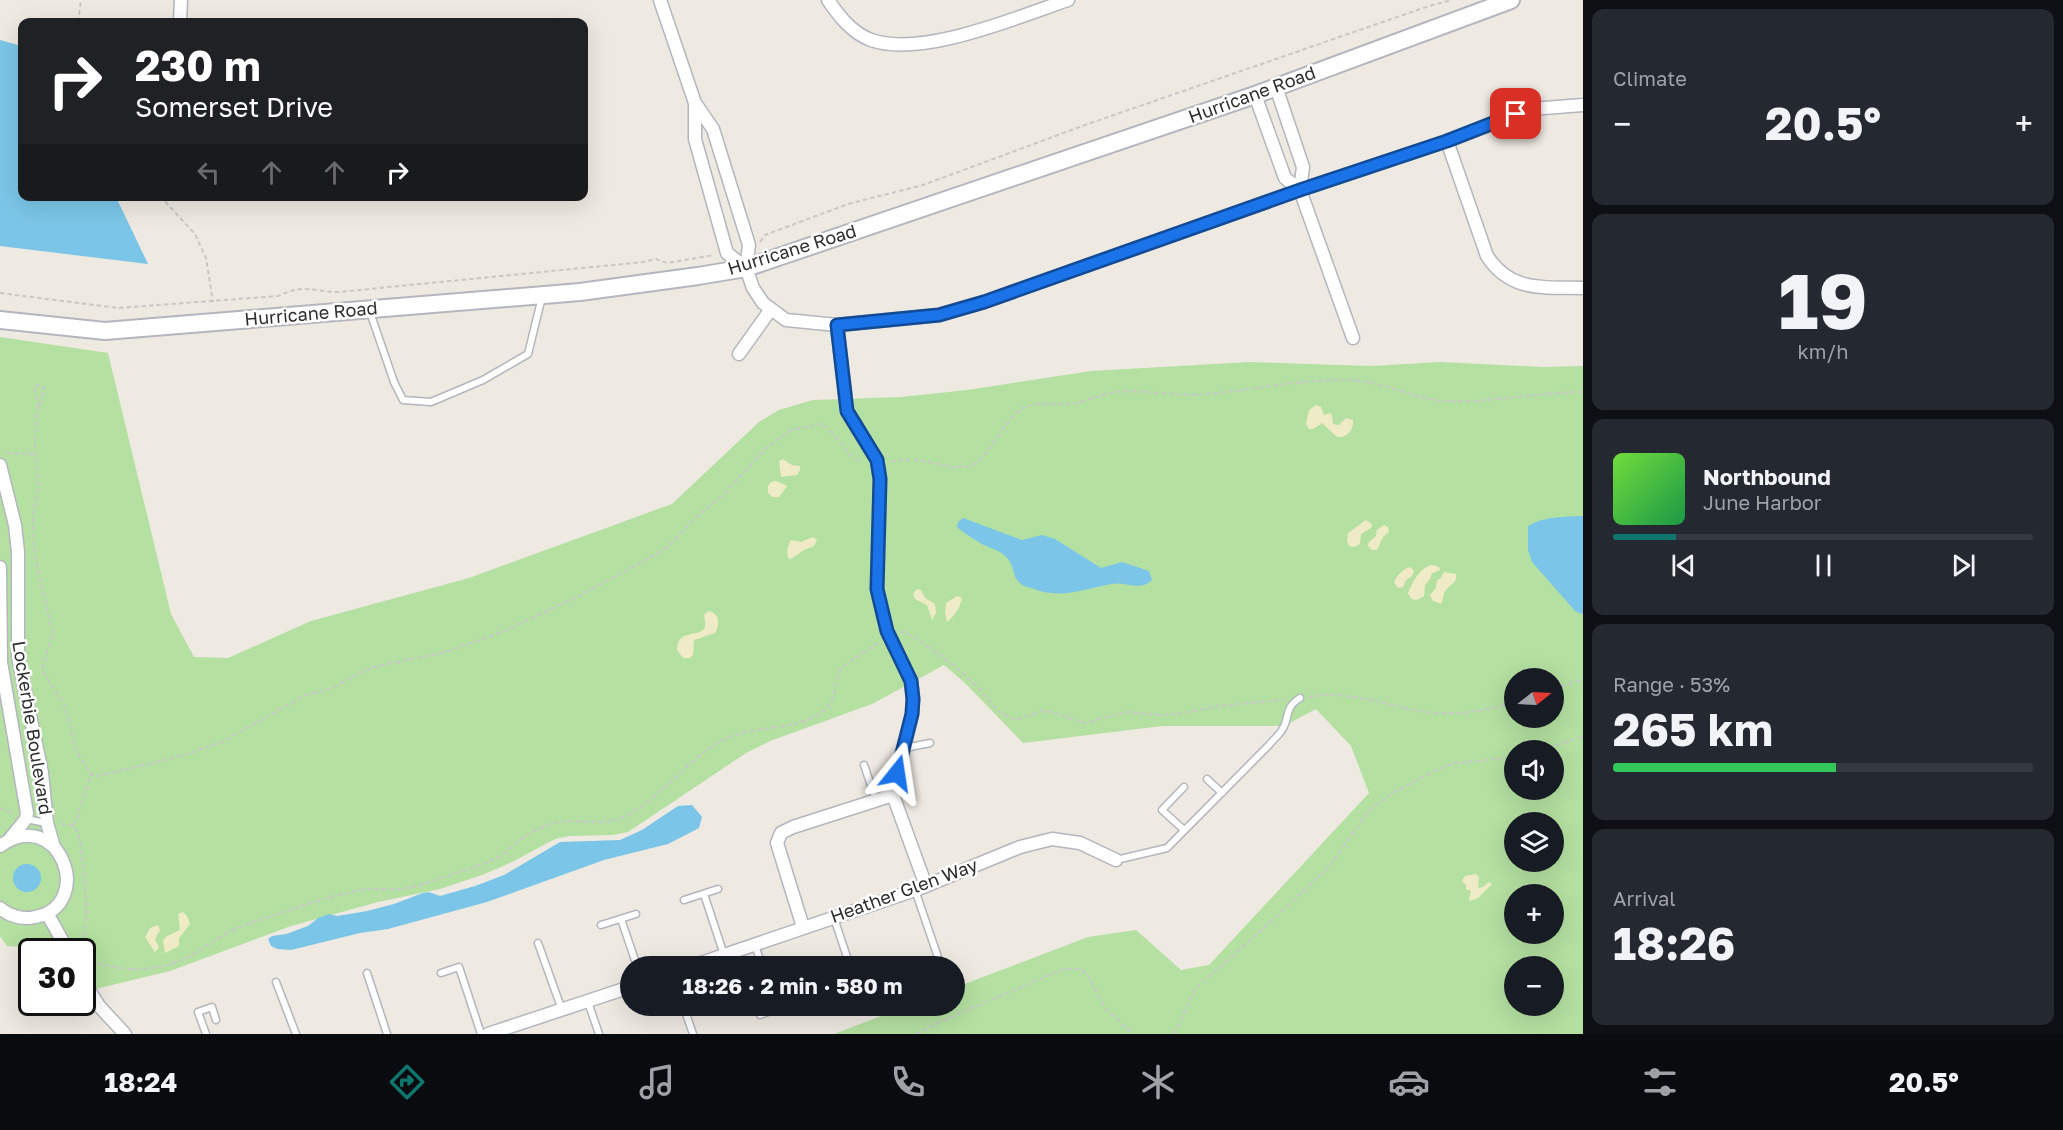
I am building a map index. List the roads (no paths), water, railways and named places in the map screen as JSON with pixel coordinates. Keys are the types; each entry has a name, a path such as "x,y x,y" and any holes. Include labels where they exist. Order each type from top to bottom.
{"street":[{"path":"180,18 181,0"},
{"path":"660,0 695,103 713,129 749,245 746,268 753,288 763,303 786,320 837,325 942,315 1447,141 1531,109 1583,105"},
{"path":"828,0 846,24 872,40 916,44 957,37 1068,0"},
{"name":"Hurricane Road","path":"0,320 105,331 603,289 746,268 1255,95 1511,0"},
{"path":"1276,87 1303,167 1300,190 1353,338"},
{"path":"1255,95 1285,178 1300,190"},
{"path":"695,103 695,139 727,253 746,268"},
{"path":"1447,141 1487,256 1499,272 1527,286 1583,288"},
{"path":"739,354 771,309"},
{"path":"837,325 847,411 877,460 880,479 877,589 889,635 911,681 912,714 893,795 921,888"},
{"name":"Lockerbie Boulevard","path":"0,465 15,525 18,552 18,657 42,773 47,823 54,847 64,863 67,882 64,894 57,905 47,913"},
{"name":"Lockerbie Boulevard","path":"0,567 1,662 26,802 26,819 4,843"},
{"path":"803,927 777,843 781,832 893,795"},
{"path":"4,843 20,836 33,836 54,847"},
{"name":"Heather Glen Way","path":"721,956 921,888 1020,847 1052,839 1080,843 1116,860"},
{"path":"1,911 25,918 47,913 61,938"},
{"path":"488,1034 508,1031 620,991"},
{"path":"96,1001 125,1034"}],"lane":[{"path":"369,309 394,382 403,400 431,402 483,380 528,354 542,294"},
{"path":"1116,860 1167,848 1283,729 1291,704 1300,698"},
{"path":"904,748 930,743"},
{"path":"864,765 876,800"},
{"path":"1207,779 1222,793"},
{"path":"1162,810 1184,787"},
{"path":"1156,804 1184,830"},
{"path":"26,819 47,823"},
{"path":"921,888 938,956"},
{"path":"684,900 718,889"},
{"path":"704,894 724,955"},
{"path":"601,925 636,914"},
{"path":"834,918 847,956"},
{"path":"621,919 634,956"},
{"path":"538,943 562,1010"},
{"path":"755,945 759,956"},
{"path":"441,973 459,967 481,1034"},
{"path":"367,972 387,1034"},
{"path":"276,982 296,1034"},
{"path":"588,1002 599,1034"},
{"path":"206,1034 198,1012 212,1007 216,1020"},
{"path":"687,1016 693,1034"}],"water":[{"path":"0,40 18,45 18,201 118,201 148,264 0,246"},
{"path":"1583,516 1583,614 1576,612 1532,562 1528,550 1528,526 1548,519"},
{"path":"963,518 1022,540 1042,535 1055,539 1101,568 1122,562 1149,571 1152,580 1138,586 1117,583 1062,593 1026,587 1017,579 1008,558 957,527 958,522"},
{"path":"692,805 702,817 699,828 668,844 604,860 487,902 388,929 360,933 291,950 277,949 271,946 268,939 308,926 318,918 329,914 337,916 367,911 423,893 429,892 440,896 475,886 504,875 560,842 620,840 642,830 678,806"},
{"path":"27,864 37,868 41,878 37,888 27,892 17,888 13,878 17,868"}]}
